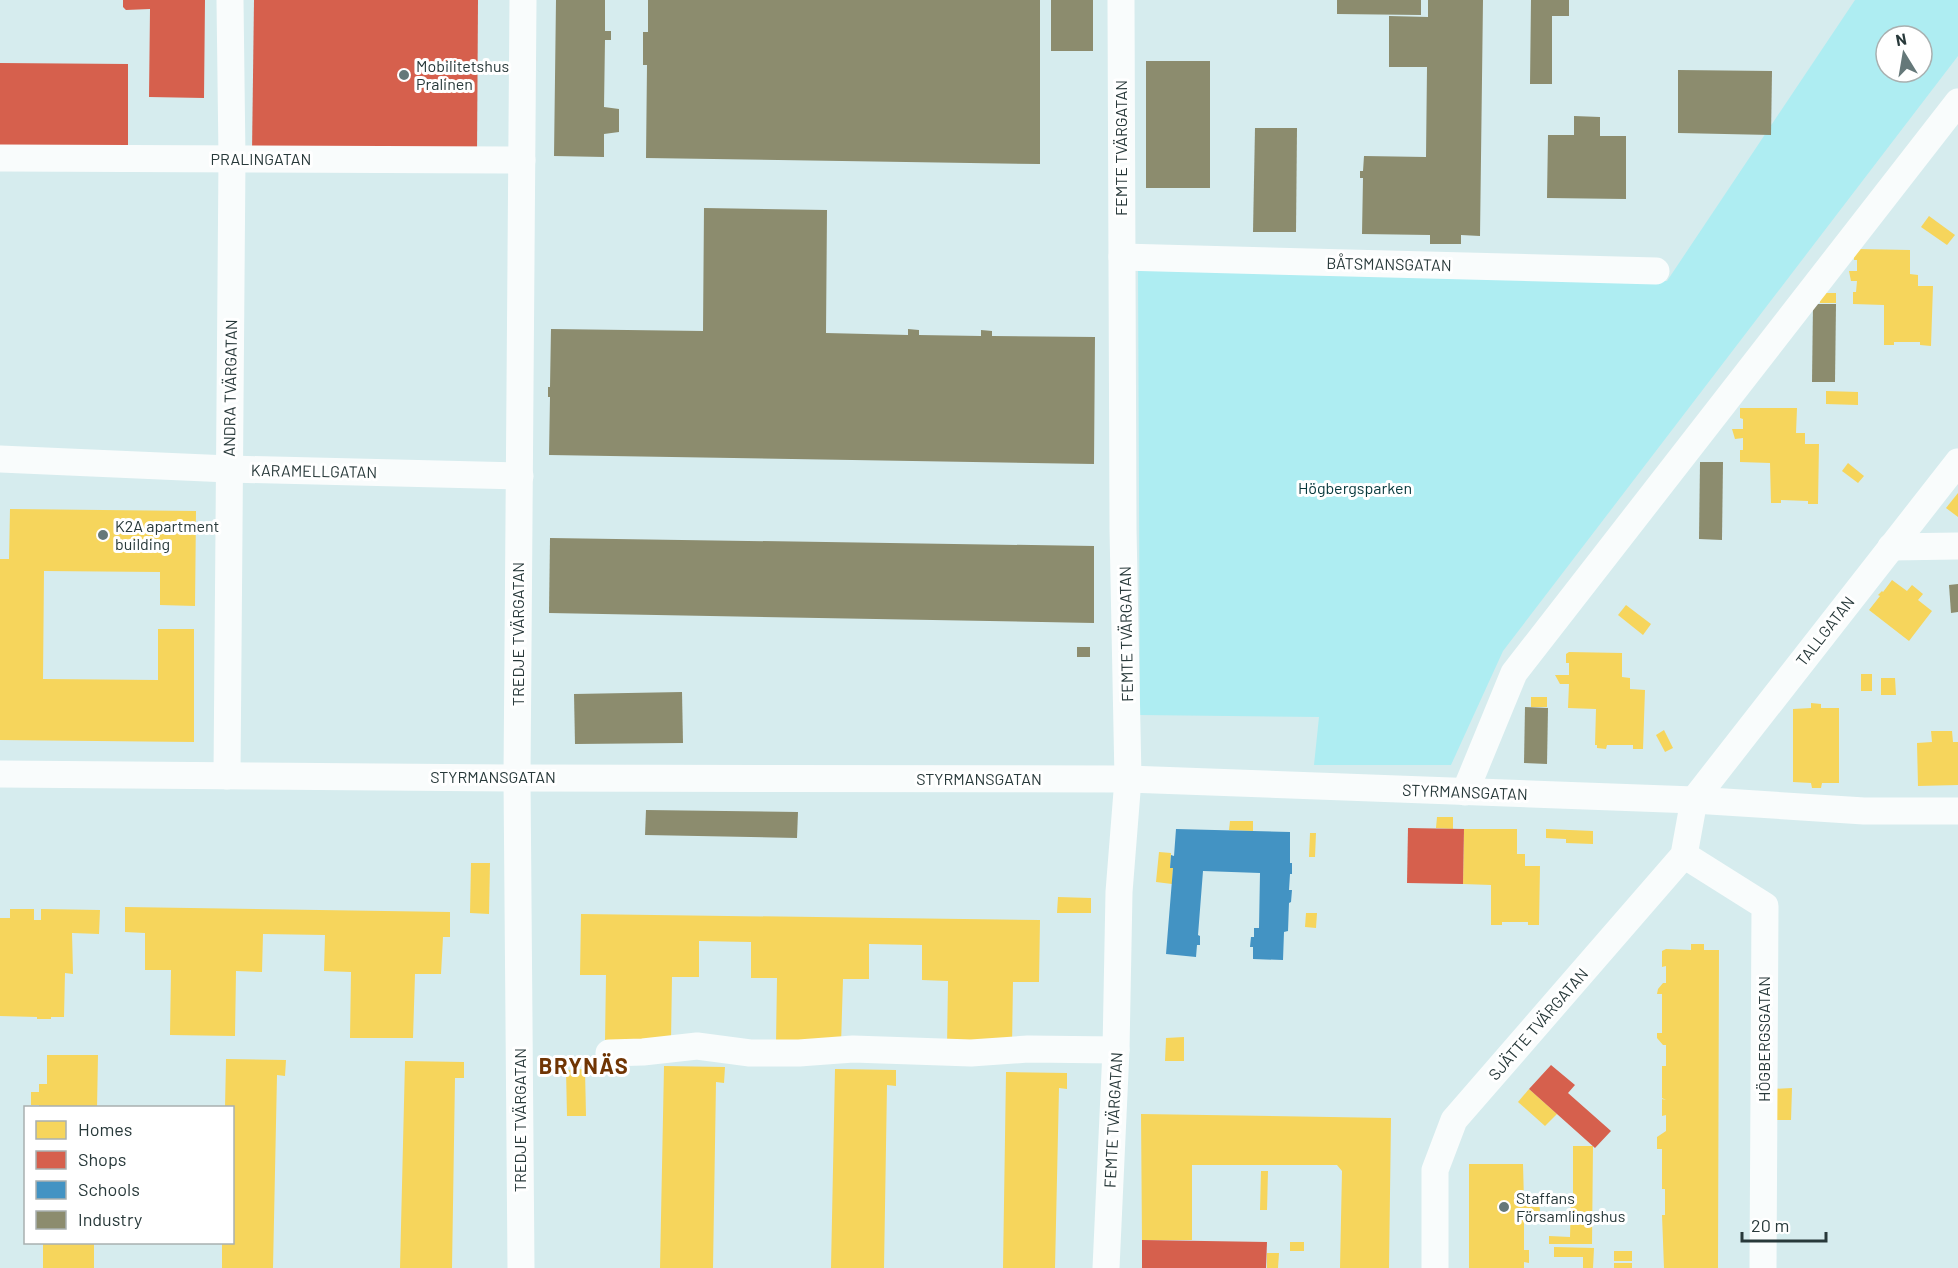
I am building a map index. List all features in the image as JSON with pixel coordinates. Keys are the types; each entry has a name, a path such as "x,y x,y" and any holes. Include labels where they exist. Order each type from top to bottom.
{"street":[{"name":"ANDRA TVÄRGATAN","path":"227,776 232,159 230,0"},
{"name":"TREDJE TVÄRGATAN","path":"520,1268 518,778 523,0"},
{"name":"FEMTE TVÄRGATAN","path":"1106,1268 1116,1050 1119,892 1128,779 1123,529 1121,0"},
{"path":"1465,792 1514,673 1958,102"},
{"name":"PRALINGATAN","path":"0,158 522,160"},
{"name":"BÅTSMANSGATAN","path":"1122,257 1656,271"},
{"name":"KARAMELLGATAN","path":"0,459 229,469 519,476"},
{"name":"TALLGATAN","path":"1694,800 1958,462"},
{"path":"1891,547 1958,546"},
{"name":"STYRMANSGATAN","path":"0,774 1128,779 1694,800 1864,811 1958,811"},
{"path":"1684,855 1694,800"},
{"name":"SJÄTTE TVÄRGATAN","path":"1435,1268 1435,1170 1454,1120 1684,855"},
{"name":"HÖGBERGSGATAN","path":"1684,855 1765,906 1763,1268"},
{"path":"609,1053 698,1046 750,1053 799,1053 853,1049 970,1053 1028,1049 1116,1050"}],"green space":[{"name":"Högbergsparken","path":"1855,0 1958,0 1958,56 1503,651 1451,765 1314,765 1319,717 1140,715 1138,265 1667,281"}],"building: Homes":[{"path":"1929,216 1955,235 1947,245 1921,227"},
{"path":"1854,250 1910,250 1910,274 1918,275 1918,286 1933,286 1931,346 1920,345 1920,342 1894,342 1894,345 1884,345 1884,305 1853,304 1853,292 1856,292 1857,281 1851,281 1849,271 1857,271"},
{"path":"1820,293 1836,293 1836,303 1820,303"},
{"path":"1826,391 1858,392 1858,405 1826,404"},
{"path":"1740,408 1797,408 1796,433 1805,433 1805,444 1819,444 1818,504 1808,504 1808,501 1781,500 1781,503 1771,503 1770,463 1740,462 1743,438 1735,439 1732,429 1743,429"},
{"path":"1848,463 1864,476 1858,483 1842,471"},
{"path":"1958,493 1958,517 1946,508"},
{"path":"10,509 196,511 195,606 160,605 160,572 44,571 43,679 158,680 158,629 194,629 194,742 0,740 0,559 9,559"},
{"path":"1892,580 1907,591 1912,585 1923,594 1918,600 1932,611 1909,641 1869,610 1880,596 1878,595"},
{"path":"1626,605 1651,624 1643,635 1618,615"},
{"path":"1569,652 1622,653 1622,677 1630,678 1630,689 1645,690 1643,749 1633,749 1633,745 1607,745 1606,749 1597,748 1595,745 1596,709 1568,708 1569,684 1560,684 1555,675 1569,675 1566,654"},
{"path":"1861,674 1872,674 1872,691 1861,691"},
{"path":"1881,678 1895,678 1896,695 1881,695"},
{"path":"1531,697 1547,697 1547,707 1531,707"},
{"path":"1811,703 1821,704 1821,708 1839,708 1839,783 1822,783 1821,788 1812,788 1811,783 1793,782 1793,709 1811,708"},
{"path":"1664,730 1673,748 1665,752 1656,735"},
{"path":"1931,731 1952,731 1953,742 1958,742 1958,785 1918,786 1917,743 1932,742"},
{"path":"1437,817 1453,817 1453,829 1436,828"},
{"path":"1230,821 1253,821 1253,831 1229,830"},
{"path":"1464,829 1517,829 1517,854 1525,854 1525,866 1540,866 1539,925 1528,925 1528,922 1502,922 1502,925 1491,925 1491,885 1463,884"},
{"path":"1546,829 1593,831 1593,844 1566,843 1566,839 1546,838"},
{"path":"1310,833 1316,833 1315,857 1309,857"},
{"path":"1159,852 1171,853 1172,884 1156,882"},
{"path":"471,863 490,863 489,914 470,913"},
{"path":"1058,897 1091,898 1091,913 1057,913"},
{"path":"125,907 450,912 450,937 443,937 441,974 415,974 413,1038 350,1038 351,972 324,971 325,935 263,934 262,972 236,971 235,1036 170,1035 171,970 145,970 145,933 125,932"},
{"path":"10,909 34,909 34,920 41,920 41,909 100,910 99,934 72,933 73,974 65,973 64,1017 37,1019 37,1017 0,1016 0,918 10,918"},
{"path":"1306,913 1317,913 1316,928 1305,927"},
{"path":"581,914 1040,920 1039,982 1013,982 1012,1047 947,1047 948,981 922,980 922,945 869,944 869,979 843,979 841,1045 776,1044 777,978 751,978 751,942 699,941 699,977 672,977 671,1042 605,1041 606,975 580,975"},
{"path":"1691,944 1704,944 1704,950 1719,950 1718,1268 1664,1268 1662,1215 1665,1215 1665,1189 1662,1189 1662,1149 1657,1149 1657,1137 1666,1131 1666,1115 1662,1116 1662,1099 1666,1100 1662,1098 1662,1066 1666,1066 1666,1045 1663,1045 1657,1038 1657,1033 1662,1033 1662,994 1657,994 1658,989 1666,983 1666,966 1662,967 1662,951 1666,949 1691,950"},
{"path":"1184,1037 1184,1061 1165,1061 1166,1038"},
{"path":"47,1055 98,1055 97,1106 31,1105 31,1092 39,1092 39,1084 47,1084"},
{"path":"226,1059 286,1060 285,1076 277,1075 273,1268 222,1268 222,1244 234,1244 234,1106 225,1106"},
{"path":"405,1061 464,1062 464,1078 455,1078 452,1268 400,1268"},
{"path":"664,1066 725,1067 724,1083 716,1082 713,1268 660,1268"},
{"path":"585,1069 586,1116 567,1116 566,1070"},
{"path":"835,1069 896,1070 896,1086 887,1085 884,1268 831,1268"},
{"path":"1006,1072 1067,1073 1067,1089 1059,1088 1055,1268 1003,1268"},
{"path":"1792,1088 1791,1120 1771,1120 1772,1089"},
{"path":"1529,1089 1557,1114 1545,1126 1518,1102"},
{"path":"1141,1114 1391,1118 1389,1268 1340,1268 1342,1171 1337,1165 1192,1165 1192,1240 1142,1240"},
{"path":"1573,1146 1593,1146 1592,1244 1549,1244 1549,1236 1570,1237"},
{"name":"Staffans Församlingshus","path":"1469,1164 1523,1164 1524,1201 1535,1201 1539,1204 1540,1210 1535,1219 1529,1221 1524,1219 1524,1250 1529,1250 1529,1263 1524,1262 1524,1268 1469,1268"},
{"path":"1261,1171 1268,1171 1267,1210 1260,1210"},
{"path":"1290,1242 1304,1242 1304,1251 1290,1251"},
{"path":"43,1244 94,1244 94,1268 43,1268"},
{"path":"1554,1247 1594,1248 1593,1268 1583,1268 1583,1257 1554,1257"},
{"path":"1614,1251 1632,1251 1632,1261 1614,1261"},
{"path":"1267,1253 1279,1253 1278,1268 1267,1268"},
{"path":"1614,1263 1632,1263 1632,1268 1614,1268"}],"building: Shops":[{"path":"123,0 205,0 204,98 149,97 150,9 126,10 123,7"},
{"name":"Mobilitetshus Pralinen","path":"254,0 478,0 477,155 252,152"},
{"path":"0,63 128,64 128,148 0,147"},
{"path":"1408,828 1464,829 1463,884 1407,883"},
{"path":"1551,1065 1575,1085 1568,1093 1611,1131 1595,1148 1529,1089"},
{"path":"1142,1240 1267,1242 1266,1268 1142,1268"}],"building: Schools":[{"path":"1176,829 1290,832 1292,874 1290,874 1289,890 1292,890 1288,931 1284,932 1283,960 1253,959 1253,947 1250,947 1251,937 1254,937 1254,928 1259,928 1260,873 1203,871 1198,935 1200,945 1197,945 1196,957 1166,954 1173,868 1170,868 1171,855 1174,856"}],"building: Industry":[{"path":"556,0 605,0 605,31 611,31 611,40 605,40 604,107 619,109 619,132 604,134 604,157 554,156"},
{"path":"648,0 1040,0 1040,164 646,158 647,65 643,65 643,32 648,32"},
{"path":"1051,0 1093,0 1093,51 1051,51"},
{"path":"1337,0 1421,0 1421,15 1337,14"},
{"path":"1428,0 1483,0 1480,236 1461,235 1461,244 1430,244 1430,235 1362,234 1363,178 1360,178 1360,171 1363,171 1364,156 1426,157 1427,67 1389,67 1389,16 1428,17"},
{"path":"1531,0 1569,0 1569,16 1552,16 1552,84 1530,84"},
{"path":"1146,61 1210,61 1210,188 1146,188"},
{"path":"1678,70 1772,71 1771,135 1678,133"},
{"path":"1574,116 1600,117 1600,136 1626,136 1626,199 1547,198 1548,135 1574,135"},
{"path":"1255,128 1297,128 1296,232 1253,232"},
{"path":"704,208 827,210 826,333 908,335 908,329 919,330 919,335 981,336 981,330 992,331 992,336 1095,337 1094,464 549,455 550,397 548,397 548,387 550,387 551,329 703,331"},
{"path":"1813,304 1836,304 1835,382 1812,382"},
{"path":"1700,462 1723,462 1722,540 1699,539"},
{"path":"550,538 1094,546 1094,623 549,613"},
{"path":"1958,584 1958,612 1951,613 1949,585"},
{"path":"1077,647 1090,647 1090,657 1077,657"},
{"path":"682,692 683,743 575,744 574,694"},
{"path":"1525,707 1548,708 1547,764 1524,763"},
{"path":"646,810 798,812 797,838 645,835"}],"place":[{"name":"Mobilitetshus Pralinen","path":"404,75"},
{"name":"K2A apartment building","path":"103,535"},
{"name":"Staffans Församlingshus","path":"1504,1207"}],"district":[{"name":"BRYNÄS","path":"584,1066"}]}
